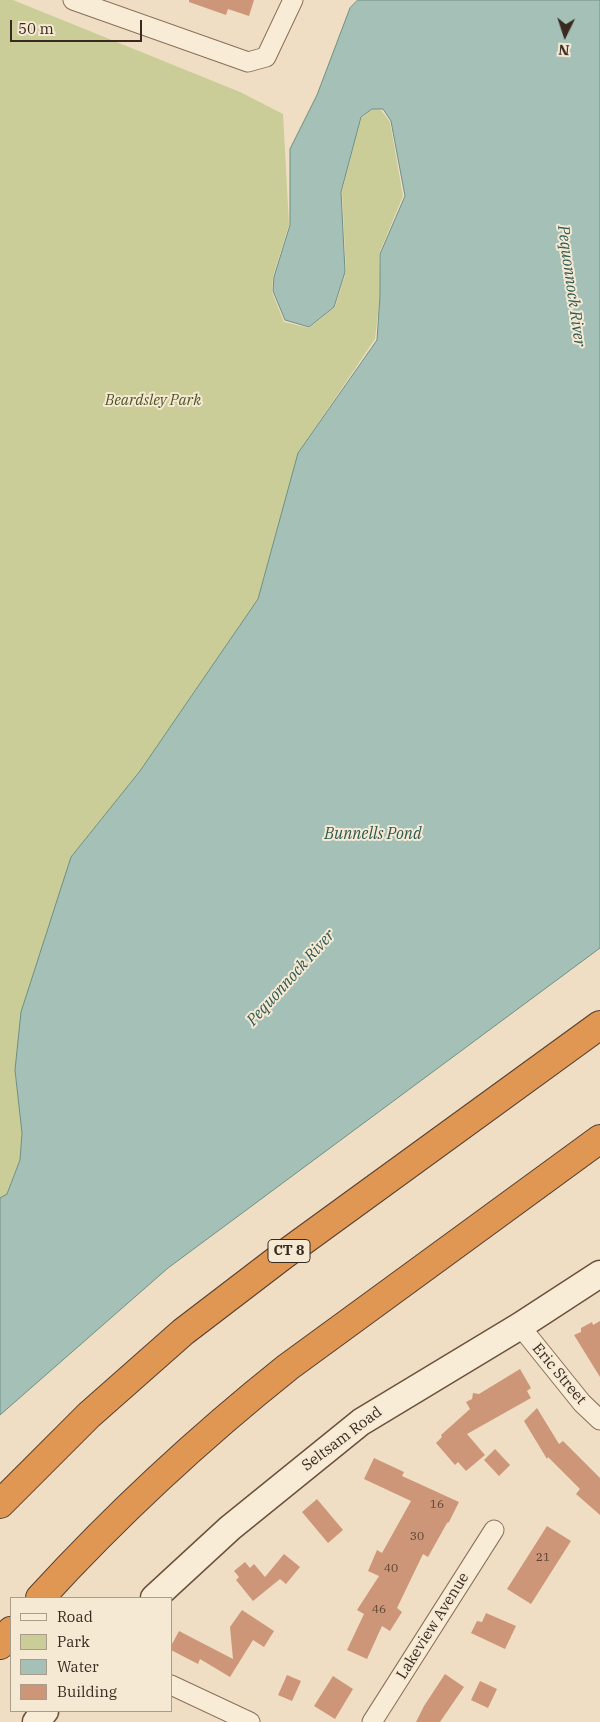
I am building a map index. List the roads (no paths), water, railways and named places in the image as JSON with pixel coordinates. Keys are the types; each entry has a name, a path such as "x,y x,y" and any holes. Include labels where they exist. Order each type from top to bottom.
{"highway":[{"name":"CT 8","path":"0,1504 89,1415 183,1332 285,1254 600,1024"},
{"path":"41,1597 118,1516 243,1403 600,1139"},
{"path":"0,1645 10,1633"}],"main road":[{"name":"Seltsam Road","path":"155,1597 230,1528 361,1422 520,1326 600,1274"},
{"path":"36,1722 44,1712"}],"street":[{"path":"73,0 248,62 266,57 293,0"},
{"name":"Eric Street","path":"520,1326 582,1403 600,1420"},
{"name":"Lakeview Avenue","path":"372,1722 494,1530"},
{"path":"172,1685 250,1722"}],"water":[{"name":"Bunnells Pond","path":"358,0 600,0 600,948 168,1268 0,1415 0,1198 7,1194 20,1160 22,1133 15,1070 21,1012 71,857 140,771 258,599 298,453 377,340 380,254 405,196 391,121 383,109 372,109 361,117 341,192 345,272 334,307 309,327 285,320 273,291 274,277 290,225 290,149 317,95 350,8"}],"water label":[{"name":"Pequonnock River","path":"571,286"},
{"name":"Pequonnock River","path":"291,978"}],"park label":[{"name":"Beardsley Park","path":"153,401"}]}
